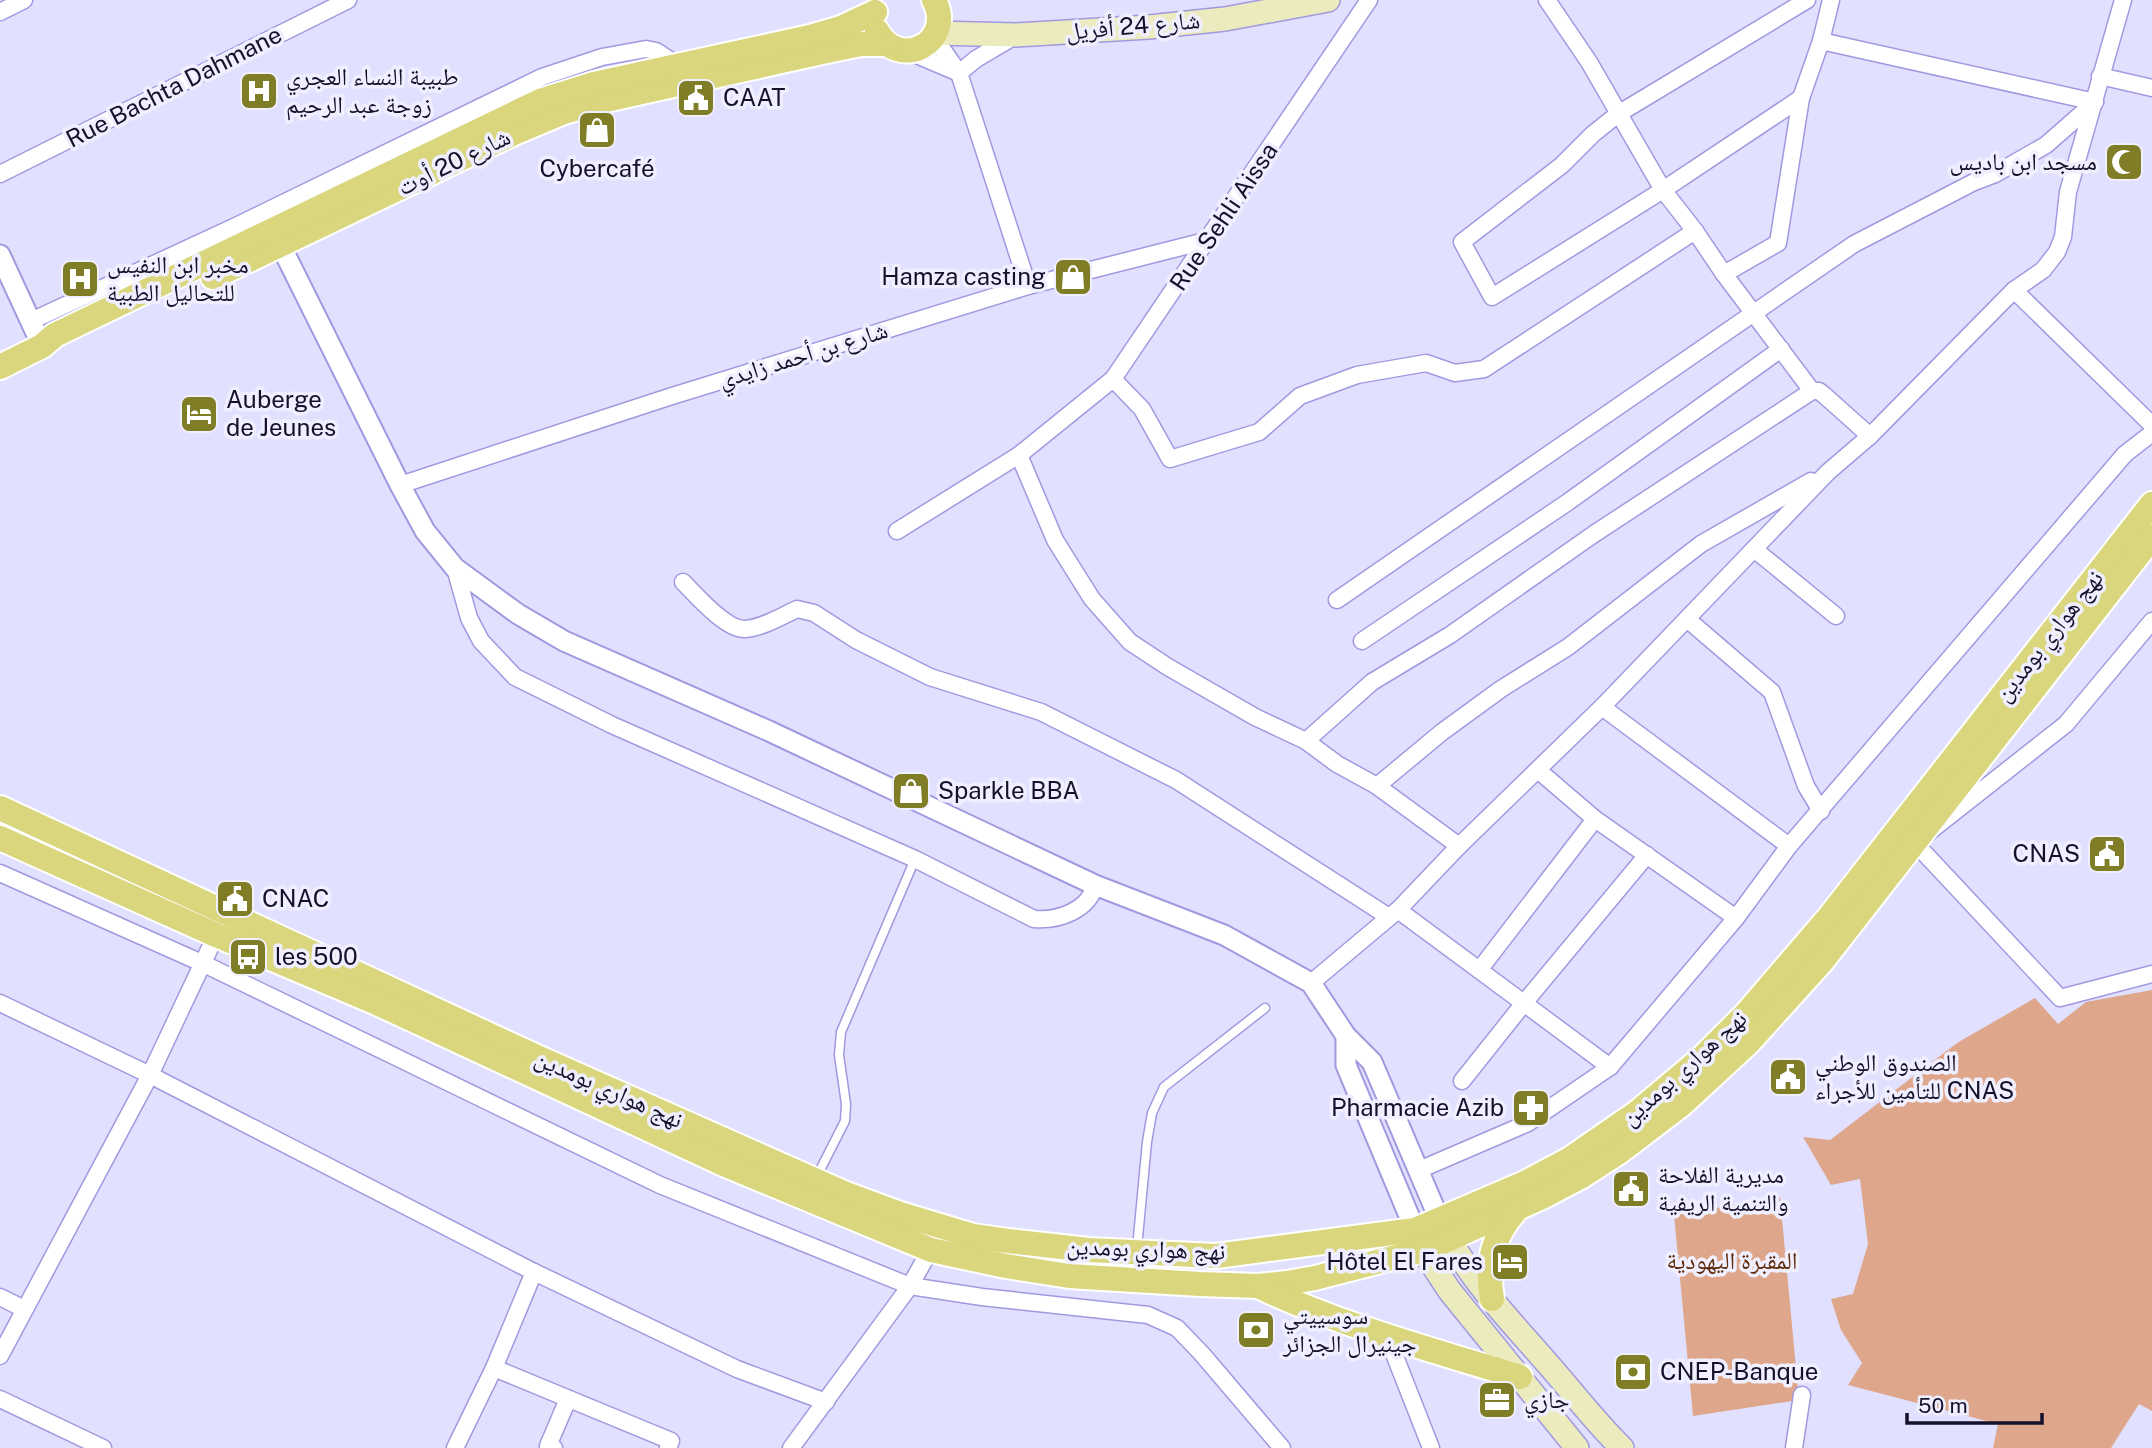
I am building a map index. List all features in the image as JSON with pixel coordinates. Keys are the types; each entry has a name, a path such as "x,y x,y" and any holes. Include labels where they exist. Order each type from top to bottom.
{"main road":[{"name":"شارع 24 أفريل","path":"936,20 977,33 1016,35 1149,27 1213,20 1328,0"},
{"path":"877,6 877,30 896,47 921,47 936,20"},
{"name":"شارع 20 أوت","path":"0,367 42,346 55,335 540,101 594,83 810,37 841,28 877,6"},
{"name":"شارع 20 أوت","path":"272,230 564,112 640,92 861,44 896,47"},
{"name":"نهج هواري بومدين","path":"1444,1230 1570,1159 1607,1135 1670,1087 1738,1022 1831,915 2152,504"},
{"name":"نهج هواري بومدين","path":"0,838 216,935 377,1003 726,1165 931,1250 1069,1276 1258,1286 1315,1278 1444,1230 1516,1209 1572,1181 1619,1152 1682,1104 1716,1075 1824,960 2152,537"},
{"name":"نهج هواري بومدين","path":"0,808 541,1059 815,1180 900,1214 973,1236 1089,1250 1216,1256 1419,1240"},
{"path":"1492,1299 1489,1261 1494,1241 1516,1209"},
{"path":"1444,1230 1492,1299 1616,1446"},
{"path":"1419,1240 1449,1290 1577,1448"},
{"path":"1258,1286 1298,1305 1387,1336 1520,1377"}],"street":[{"path":"0,12 24,0"},
{"name":"Rue Bachta Dahmane","path":"0,174 348,0"},
{"name":"Rue Sehli Aissa","path":"897,531 1019,455 1113,379 1369,0"},
{"path":"1547,0 1589,62 1663,190 1812,391"},
{"path":"1801,99 1663,190 1492,297 1462,242 1562,165 1618,114 1807,0"},
{"path":"1724,274 1778,243 1801,99 1821,41 1831,0"},
{"path":"1311,983 1393,913 1539,771 1828,471 1870,436 2014,290 2043,270 2057,251 2063,237 2068,192 2123,0"},
{"path":"936,20 959,74 1028,286"},
{"path":"959,74 976,59 1016,35"},
{"path":"1821,41 2095,102"},
{"path":"896,47 959,74"},
{"path":"2100,76 2152,88"},
{"path":"1337,600 1854,244 1973,182 1996,174 2046,145 2095,102"},
{"path":"31,321 272,230 400,485 425,531 455,568 518,614 564,641 769,731 1095,885 1224,934 1311,983 1346,1036 1371,1062 1444,1230"},
{"path":"1113,379 1142,409 1170,459 1259,432 1300,397 1357,375 1426,363 1455,373 1484,369 1695,232"},
{"name":"شارع بن أحمد زايدي","path":"400,485 685,392 1028,286 1209,240"},
{"path":"0,255 42,346"},
{"path":"2014,290 2152,425"},
{"path":"1362,641 1568,502 1781,349"},
{"path":"1306,741 1372,682 1450,635 1605,527 1812,391 1819,391 1870,436"},
{"path":"1419,1170 1528,1124 1610,1067 1736,918 1789,846 2125,454 2152,433"},
{"path":"1019,455 1055,540 1092,599 1130,642 1234,705 1306,741 1337,764 1377,786 1459,846"},
{"path":"1377,786 1501,688 1568,647 1701,544 1828,471"},
{"path":"1754,548 1836,616"},
{"path":"455,568 469,618 481,640 515,677 612,725 915,859 1034,919 1073,912 1086,903 1095,885"},
{"path":"683,582 728,624 744,629 779,618 797,608 814,613 856,640 930,677 1041,712 1177,780 1480,969 1610,1067"},
{"path":"1687,619 1772,692 1805,786 1821,811"},
{"path":"2152,621 2066,724 1916,843 2060,998 2152,974"},
{"path":"1602,707 1789,846"},
{"path":"1539,771 1595,819 1736,918"},
{"path":"1480,969 1595,819"},
{"path":"1462,1081 1647,855"},
{"path":"0,873 204,964 660,1185 910,1286 982,1297 1148,1315 1165,1321 1177,1328 1202,1354 1282,1448"},
{"path":"0,1356 150,1075 216,935"},
{"path":"0,1003 150,1075 534,1272 737,1369 826,1402"},
{"path":"1346,1036 1346,1065 1419,1240"},
{"path":"791,1448 910,1286 943,1227"},
{"path":"455,1448 494,1368 534,1272"},
{"path":"0,1297 24,1309"},
{"path":"1387,1336 1431,1448"},
{"path":"494,1368 671,1441 668,1448"},
{"path":"1794,1448 1802,1395"},
{"path":"0,1399 103,1448"},
{"path":"550,1447 568,1399"}],"lane":[{"path":"815,1180 845,1121 846,1104 839,1055 841,1032 915,859"},
{"path":"1137,1251 1147,1142 1153,1113 1164,1087 1265,1008"}],"green space":[{"path":"2152,990 2152,1411 2139,1404 2111,1448 1993,1448 1998,1424 1848,1385 1862,1363 1841,1330 1831,1299 1853,1294 1868,1244 1860,1179 1831,1185 1803,1137 1830,1140 1957,1043 2035,998 2058,1024 2086,1002"},
{"name":"المقبرة اليهودية","path":"1780,1197 1799,1400 1693,1416 1674,1215"}],"place":[{"name":"طبيبة النساء العجري زوجة عبد الرحيم","path":"259,91"},
{"name":"CAAT","path":"696,98"},
{"name":"Cybercafé","path":"597,130"},
{"name":"مسجد ابن باديس","path":"2124,162"},
{"name":"Hamza casting","path":"1073,277"},
{"name":"مخبر ابن النفيس للتحاليل الطبية","path":"80,279"},
{"name":"Auberge de Jeunes","path":"199,414"},
{"name":"Sparkle BBA","path":"911,791"},
{"name":"CNAS","path":"2107,854"},
{"name":"CNAC","path":"235,899"},
{"name":"les 500","path":"248,957"},
{"name":"الصندوق الوطني للتأمين للأجراء CNAS","path":"1788,1077"},
{"name":"Pharmacie Azib","path":"1531,1108"},
{"name":"مديرية الفلاحة والتنمية الريفية","path":"1631,1189"},
{"name":"Hôtel El Fares","path":"1510,1262"},
{"name":"سوسييتي جينيرال الجزائر","path":"1256,1330"},
{"name":"CNEP-Banque","path":"1633,1372"},
{"name":"جازي","path":"1497,1400"}]}
